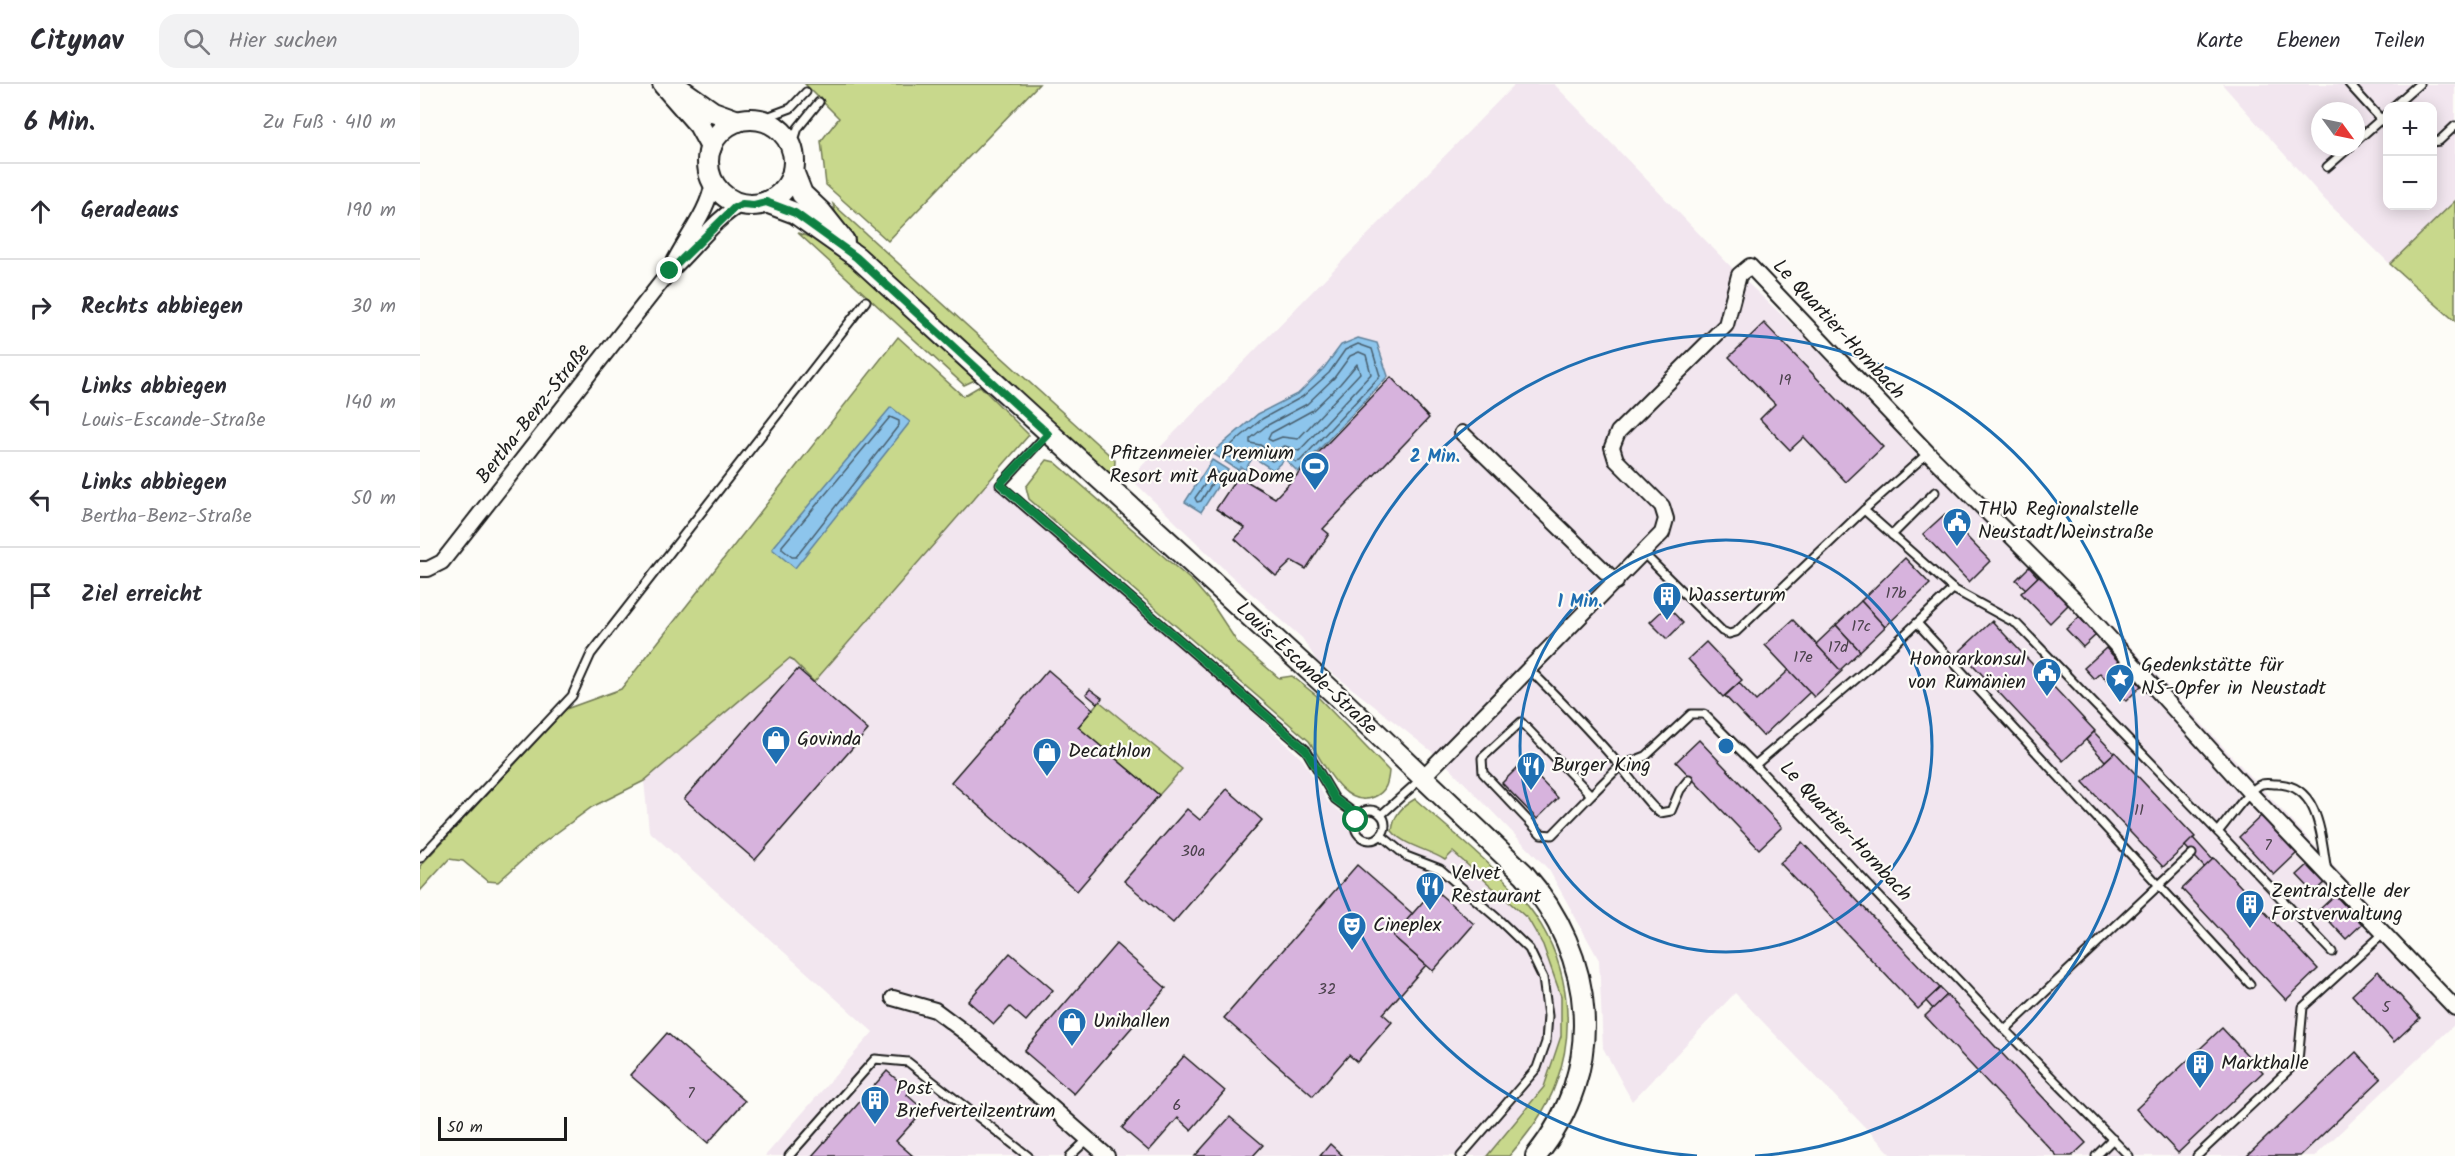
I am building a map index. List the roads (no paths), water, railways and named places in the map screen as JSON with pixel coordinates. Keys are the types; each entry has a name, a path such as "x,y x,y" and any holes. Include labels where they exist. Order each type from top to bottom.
{"street":[{"path":"663,84 699,125 711,147"},
{"path":"673,84 713,112 738,121 759,120 779,129 792,147 793,171 781,192 766,202 754,205 742,204 726,196 713,182 709,168 711,147 721,131 738,121"},
{"name":"Louis-Escande-Straße","path":"793,171 802,194 821,212 856,257"},
{"name":"Bertha-Benz-Straße","path":"670,271 681,245 706,209 713,182"},
{"name":"Louis-Escande-Straße","path":"766,202 795,213 856,257 1345,703 1538,890 1561,926 1577,965 1584,1018 1578,1071 1564,1111 1536,1156"},
{"name":"Bertha-Benz-Straße","path":"420,569 428,569 442,562 670,271 689,254 722,217 742,204"},
{"name":"Le Quartier-Hornbach","path":"1422,778 1644,554 1662,533 1666,519 1662,506 1616,460 1612,447 1618,432 1726,325 1739,275 1750,266 1928,453 2075,600 2250,793 2328,872 2455,1008"},
{"path":"1462,433 1616,582"},
{"path":"893,998 935,1010 958,1027 1107,1156"}],"lane":[{"path":"2349,84 2383,122"},
{"path":"2399,102 2419,84"},
{"path":"759,120 791,108 806,92"},
{"path":"792,147 798,128 819,102"},
{"path":"2365,133 2383,117"},
{"path":"2437,141 2455,126"},
{"path":"2327,167 2340,156"},
{"path":"420,858 572,696 591,654 866,301"},
{"path":"1048,434 1000,484 1306,750 1335,799 1358,816"},
{"path":"1644,554 1722,632 1729,634 1736,632 1864,510 1928,453"},
{"path":"1892,535 1935,492"},
{"path":"1864,510 1953,589 2017,624 2332,952"},
{"name":"Le Quartier-Hornbach","path":"1953,589 1870,668 1755,765 2129,1156"},
{"path":"1917,623 2250,984"},
{"path":"1528,669 1620,766 1659,813 1671,811 1680,790 1689,779"},
{"path":"1591,795 1521,722 1482,758 1483,773 1541,834 1552,834 1591,795 1620,766 1646,756 1691,714 1704,714 1755,765"},
{"path":"1381,814 1422,778"},
{"path":"2218,832 2250,793 2262,784 2289,784 2306,795 2317,814 2328,872"},
{"path":"1358,816 1371,810 1381,814"},
{"path":"1358,816 1355,829 1360,836 1369,840 1381,835 1385,827 1381,814"},
{"path":"1381,835 1406,856 1440,869 1498,919 1529,949 1543,978 1548,1024 1546,1042 1537,1068 1461,1156"},
{"path":"2006,1030 2192,854"},
{"path":"2197,1156 2298,1061 2303,1007 2384,933"},
{"path":"789,1156 875,1059 908,1062 1028,1156"},
{"path":"1070,1156 1088,1139"},
{"path":"2096,1156 2114,1139"}],"water":[{"path":"1358,338 1377,343 1388,376 1298,472 1285,459 1273,470 1253,457 1245,470 1241,467 1238,470 1212,453 1258,414 1299,393 1324,368 1341,345"},
{"path":"891,407 910,422 795,568 772,549"},
{"path":"1212,460 1228,470 1201,512 1185,502"}],"place":[{"name":"Pfitzenmeier Premium Resort mit AquaDome","path":"1315,492"},
{"name":"THW Regionalstelle Neustadt/Weinstraße","path":"1957,548"},
{"name":"Wasserturm","path":"1667,622"},
{"name":"Honorarkonsul von Rumänien","path":"2047,698"},
{"name":"Gedenkstätte für NS-Opfer in Neustadt","path":"2120,704"},
{"name":"Govinda","path":"776,766"},
{"name":"Decathlon","path":"1047,778"},
{"name":"Burger King","path":"1531,792"},
{"name":"Velvet Restaurant","path":"1430,912"},
{"name":"Zentralstelle der Forstverwaltung","path":"2250,930"},
{"name":"Cineplex","path":"1352,952"},
{"name":"Unihallen","path":"1072,1048"},
{"name":"Markthalle","path":"2200,1090"},
{"name":"Post Briefverteilzentrum","path":"875,1126"}]}
